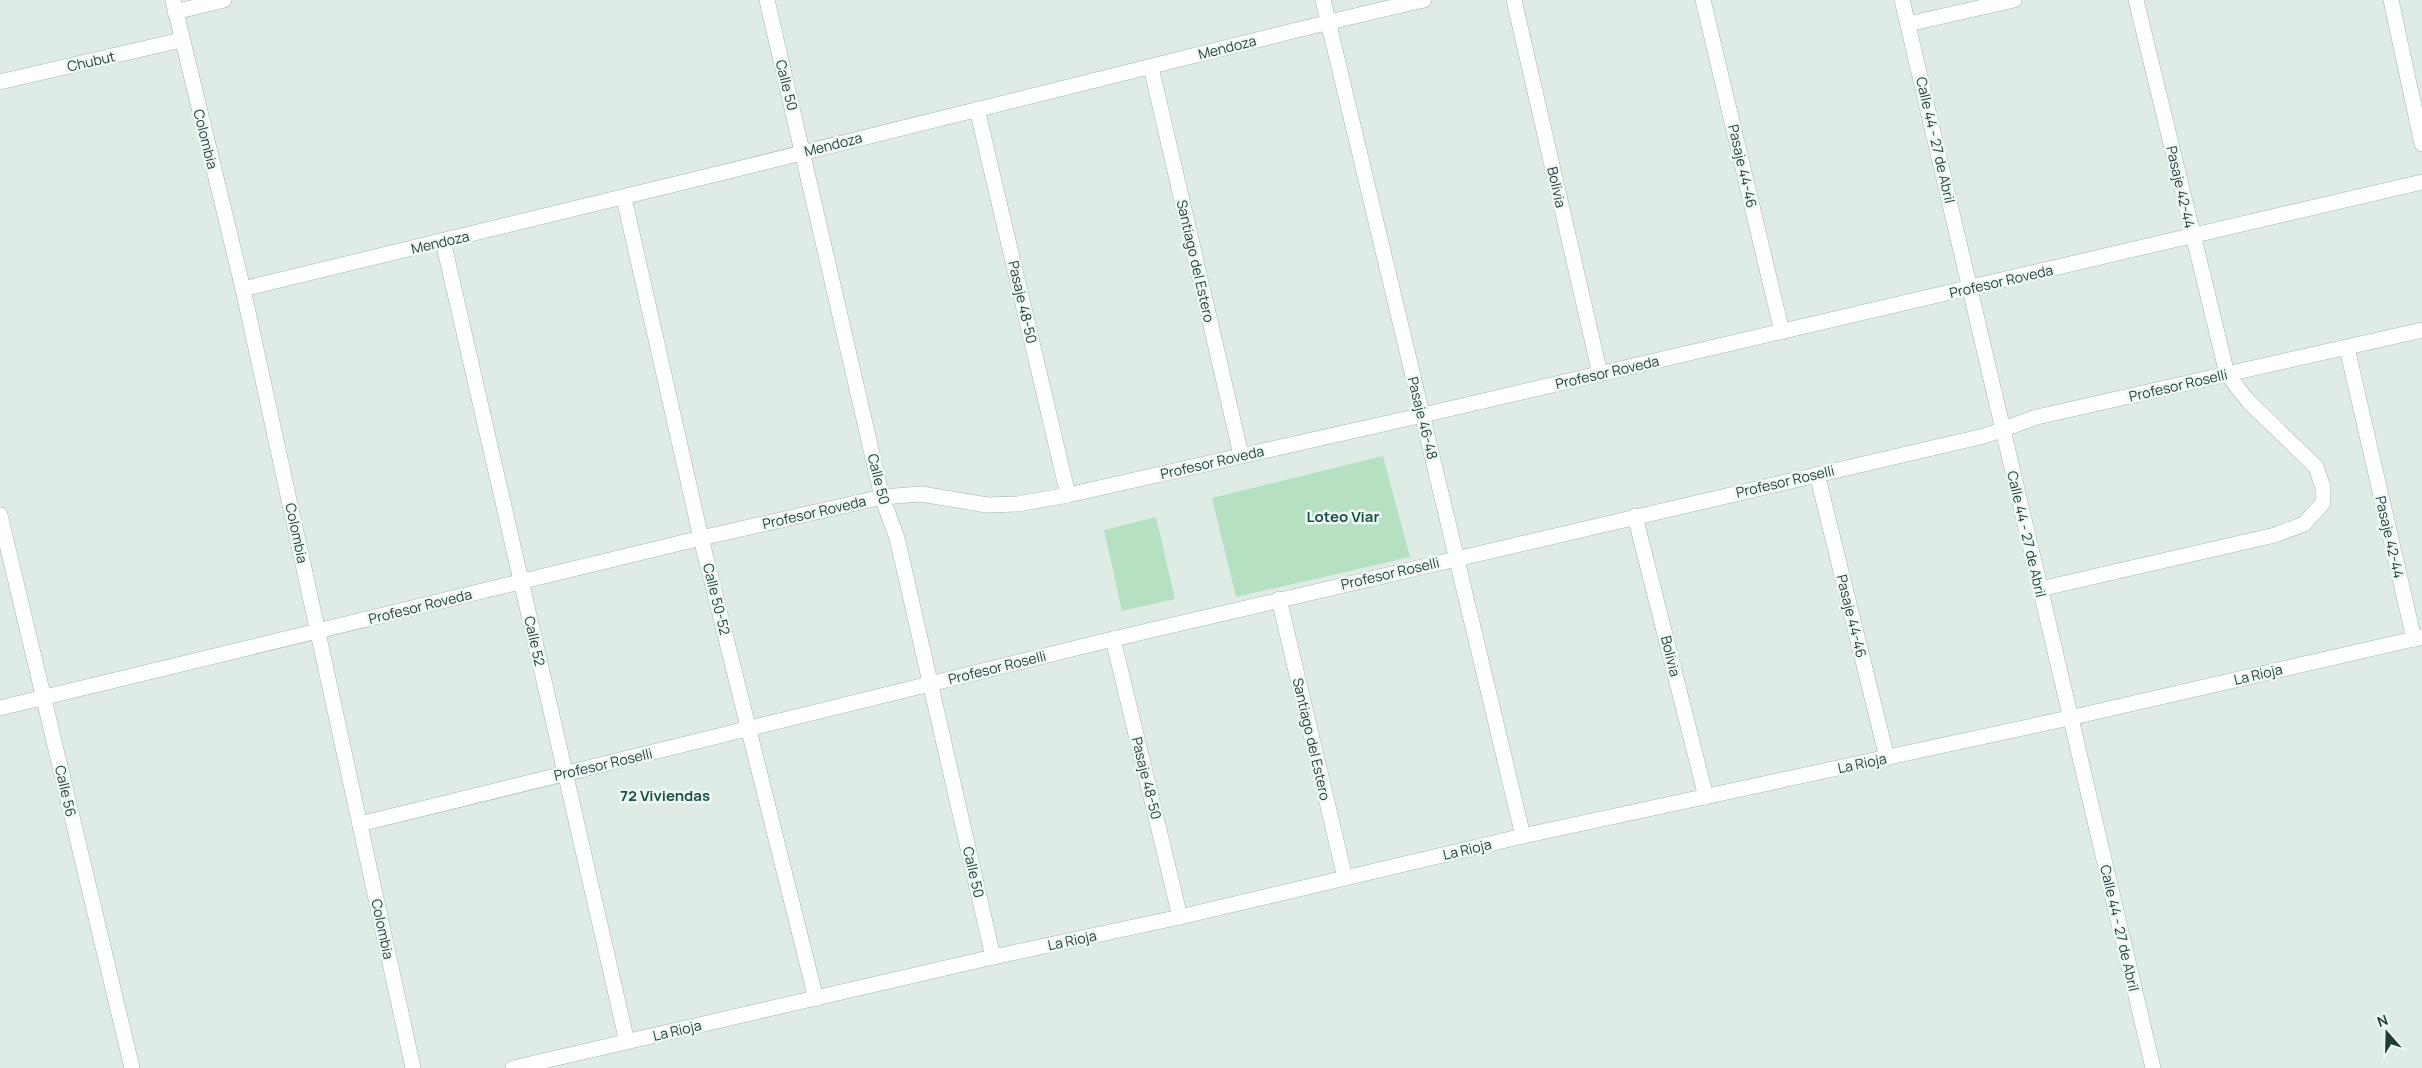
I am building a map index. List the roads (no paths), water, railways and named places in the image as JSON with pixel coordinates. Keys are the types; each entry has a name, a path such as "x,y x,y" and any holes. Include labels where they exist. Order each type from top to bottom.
{"street":[{"path":"174,6 224,0"},
{"name":"Calle 50","path":"767,0 882,497 897,538 932,683 993,957"},
{"name":"Pasaje 46-48","path":"1323,0 1422,415 1458,557 1523,836"},
{"name":"Mendoza","path":"243,289 624,198 803,151 1151,67 1328,21 1424,0"},
{"name":"Bolivia","path":"1514,0 1600,374"},
{"name":"Pasaje 44-46","path":"1703,0 1782,332"},
{"name":"Calle 44 - 27 de Abril","path":"1902,0 1971,288 2069,718 2153,1068"},
{"path":"1908,24 2014,0"},
{"name":"Pasaje 42-44","path":"2136,0 2227,374"},
{"path":"2390,0 2422,144"},
{"name":"Colombia","path":"174,6 243,289 413,1068"},
{"name":"Chubut","path":"0,82 181,40"},
{"name":"Santiago del Estero","path":"1151,67 1241,455"},
{"name":"Pasaje 48-50","path":"978,109 1068,495"},
{"name":"Profesor Roveda","path":"0,708 702,538 882,497 921,494 987,505 1018,504 1068,495 1782,332 2422,182"},
{"name":"Calle 50-52","path":"624,198 702,538 816,999"},
{"name":"Calle 52","path":"443,241 627,1042"},
{"name":"Profesor Roselli","path":"360,824 565,773 751,730 1113,638 1984,436 2037,417 2422,330"},
{"name":"Pasaje 42-44","path":"2347,348 2418,638"},
{"path":"2040,588 2275,535 2304,524 2323,503 2323,487 2316,467 2248,401 2227,374"},
{"name":"Pasaje 44-46","path":"1817,474 1887,758"},
{"name":"Calle 56","path":"0,514 132,1068"},
{"name":"Bolivia","path":"1636,516 1706,797"},
{"name":"Santiago del Estero","path":"1279,600 1345,878"},
{"name":"Pasaje 48-50","path":"1113,638 1180,917"},
{"name":"La Rioja","path":"513,1068 993,957 1180,917 1523,836 2069,718 2418,638"}],"district":[{"name":"Loteo Viar","path":"1343,516"},
{"name":"72 Viviendas","path":"665,795"}]}
